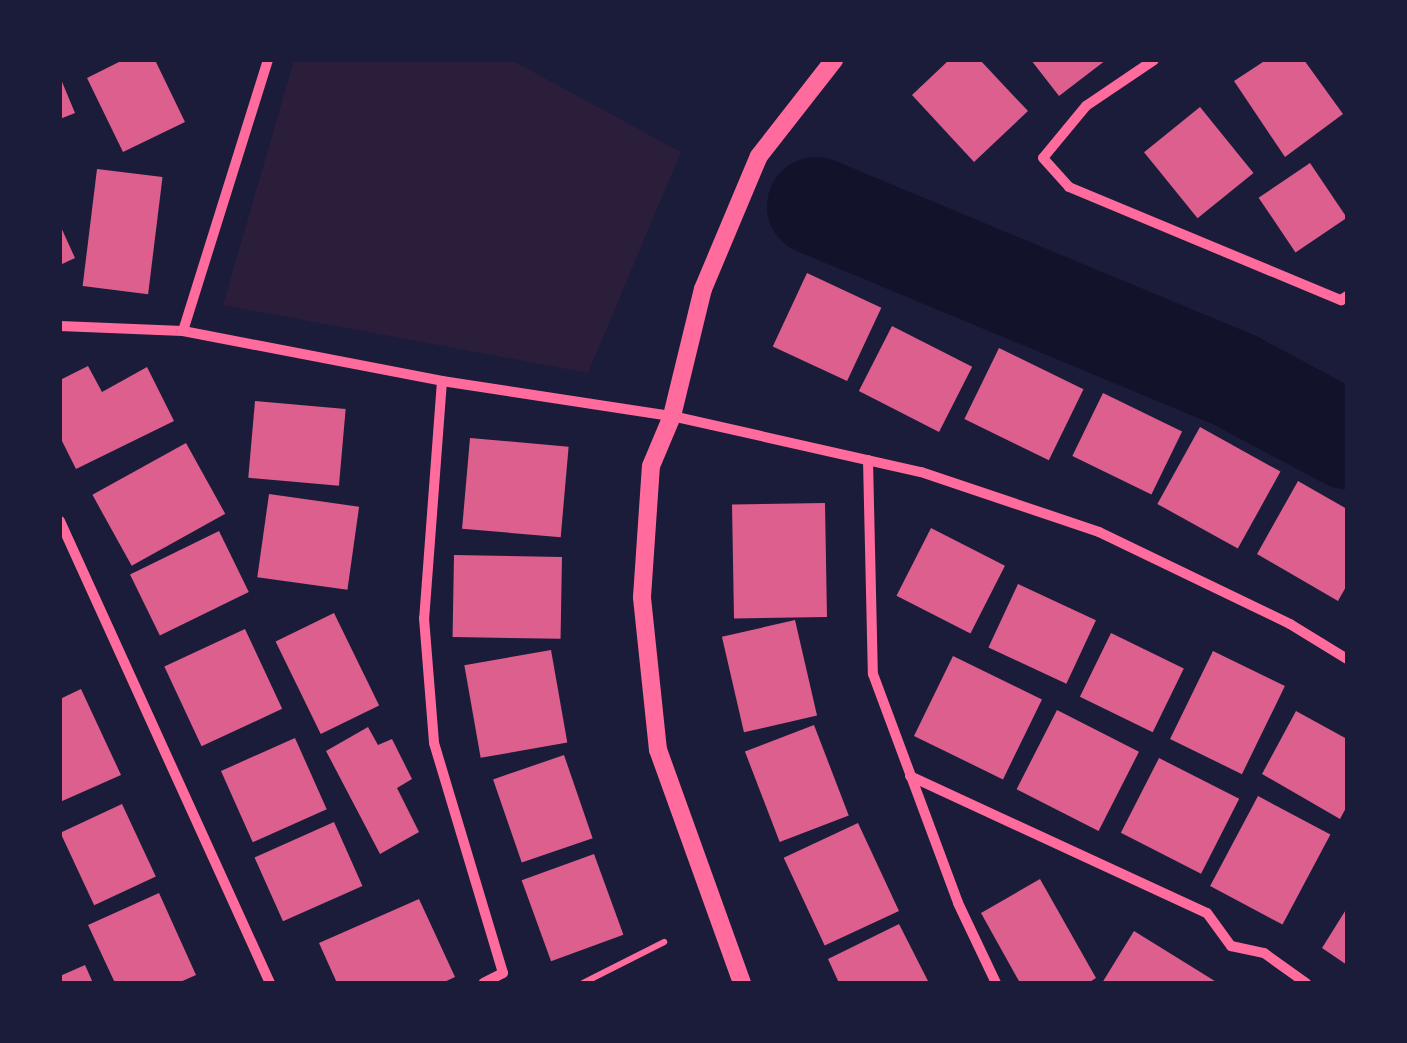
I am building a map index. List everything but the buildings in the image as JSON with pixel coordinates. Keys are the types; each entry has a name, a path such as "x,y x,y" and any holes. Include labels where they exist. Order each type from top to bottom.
{"street":[{"path":"183,331 268,60"},
{"path":"742,983 658,750 642,598 652,466 672,416 703,289 759,156 834,60"},
{"path":"1154,60 1086,106 1043,158 1069,187 1341,300 1347,296"},
{"path":"60,326 183,331 442,382 672,416 868,460 1099,532 1290,624 1347,659"},
{"path":"442,382 424,618 434,743 502,974 483,983"},
{"path":"868,460 873,674 909,776 996,983"},
{"path":"60,521 270,983"},
{"path":"909,776 1207,913 1231,946 1264,953 1306,983"}],"path":[{"path":"583,983 664,942"}],"shaded area":[{"path":"294,60 511,60 681,152 588,373 223,305"}],"waterway":[{"path":"816,206 1236,381 1347,440"}]}
